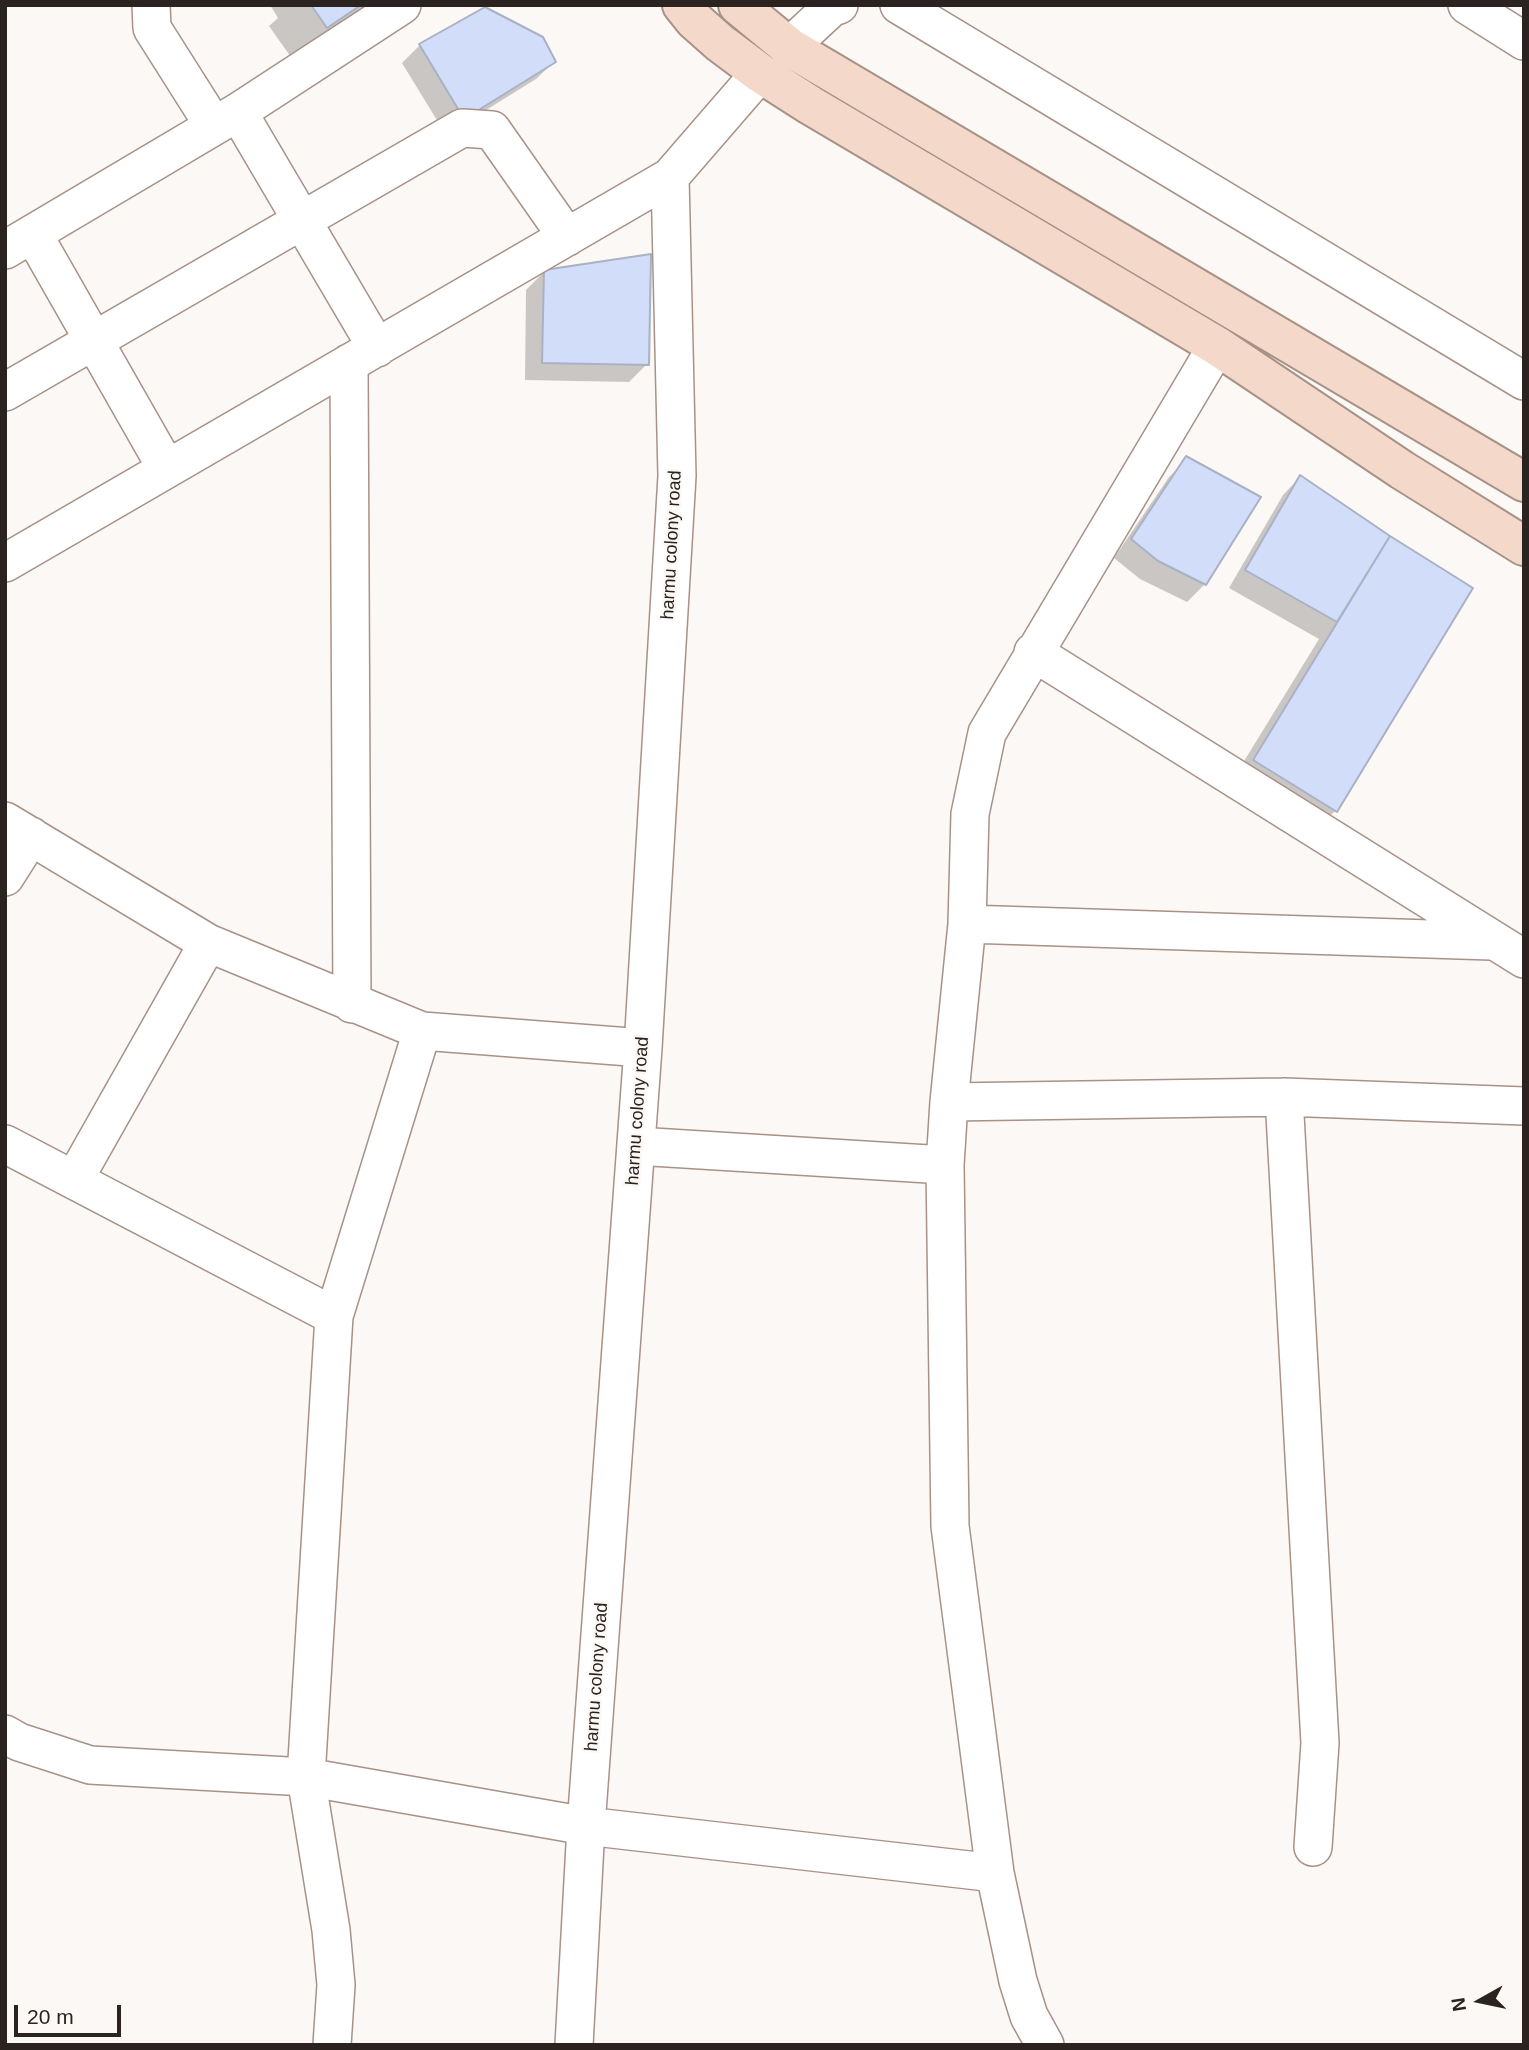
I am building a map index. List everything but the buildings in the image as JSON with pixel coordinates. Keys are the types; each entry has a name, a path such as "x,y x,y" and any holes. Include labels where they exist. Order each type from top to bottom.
{"main road":[{"path":"682,5 694,20 720,43 760,73 1217,346 1402,470 1524,546"},
{"path":"738,5 789,47 1524,482"}],"street":[{"path":"151,5 152,28 226,119 302,221 363,355 352,1003"},
{"path":"167,469 94,341 19,242 226,119 402,5"},
{"path":"899,5 1524,381"},
{"path":"1467,5 1524,41"},
{"path":"789,47 834,6"},
{"path":"5,562 670,177 760,73"},
{"path":"5,392 462,128 492,130 567,237"},
{"name":"harmu colony road","path":"574,2045 586,1826 643,1048 677,476 670,177"},
{"path":"1045,2045 1029,2016 1018,1981 995,1873 950,1525 945,1165 967,924 970,814 986,733 1217,346"},
{"path":"1033,652 1509,950"},
{"path":"5,877 18,828 208,943 422,1031 643,1048"},
{"path":"967,924 1509,950"},
{"path":"74,1180 208,943"},
{"path":"332,2045 336,1985 331,1930 306,1777 334,1317 422,1031"},
{"path":"949,1101 1284,1097 1524,1106"},
{"path":"1284,1097 1320,1743 1312,1847"},
{"path":"5,1144 334,1317"},
{"path":"636,1146 945,1165"},
{"path":"5,1734 19,1742 90,1765 306,1777 586,1826 995,1873"}]}
